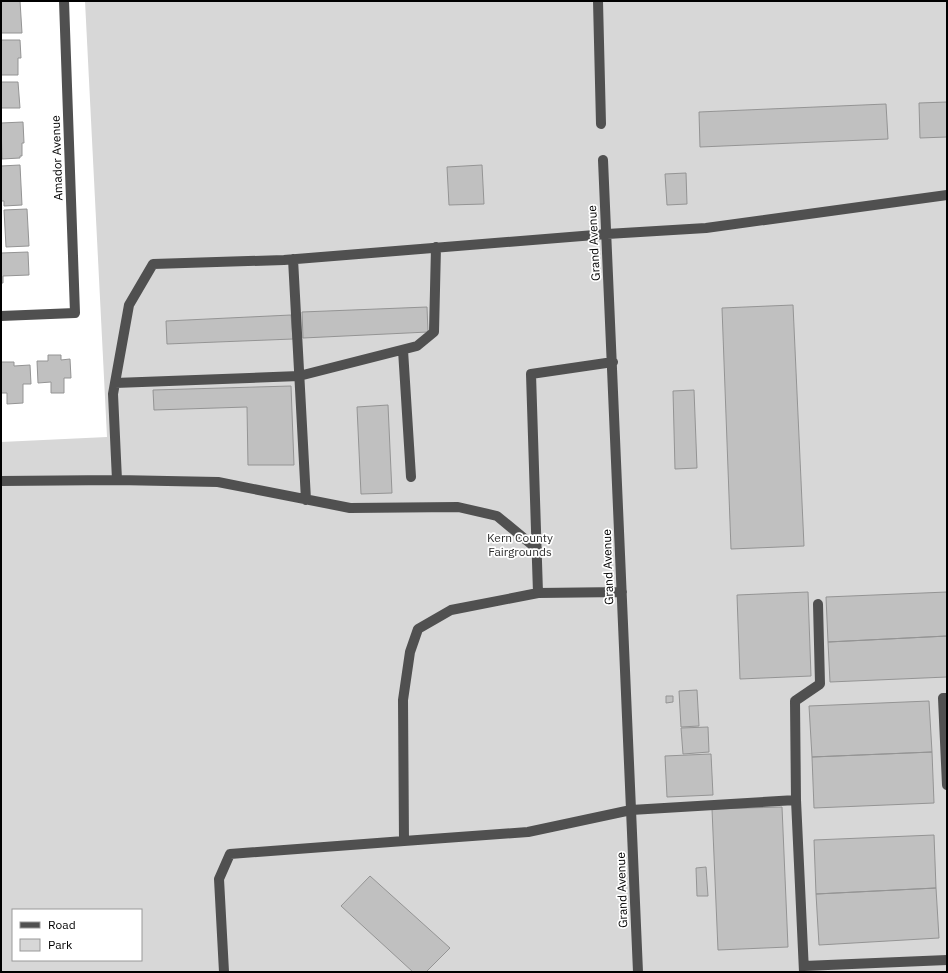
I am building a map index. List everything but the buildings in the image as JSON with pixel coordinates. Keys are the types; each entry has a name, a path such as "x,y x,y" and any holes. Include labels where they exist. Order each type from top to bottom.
{"street":[{"name":"Amador Avenue","path":"1,316 75,314 64,1"},
{"path":"598,1 602,124"},
{"name":"Grand Avenue","path":"603,160 613,362 638,972"},
{"path":"118,480 113,394 129,305 153,264 293,259 607,234 706,228 947,195"},
{"path":"115,383 299,376 417,346 434,332 436,247"},
{"path":"293,259 306,500"},
{"path":"404,350 411,477"},
{"path":"538,593 531,374 613,362"},
{"path":"1,480 218,482 350,508 458,507 497,516 537,549"},
{"path":"404,841 403,700 410,652 418,629 451,610 538,593 622,592"},
{"path":"818,604 820,684 795,701 796,800 804,969 947,960"},
{"path":"947,698 943,698 947,784"},
{"path":"224,972 220,879 230,854 528,832 631,810 796,800"}],"green space":[{"name":"Kern County Fairgrounds","path":"85,1 947,1 947,972 1,972 1,442 107,437"}]}
